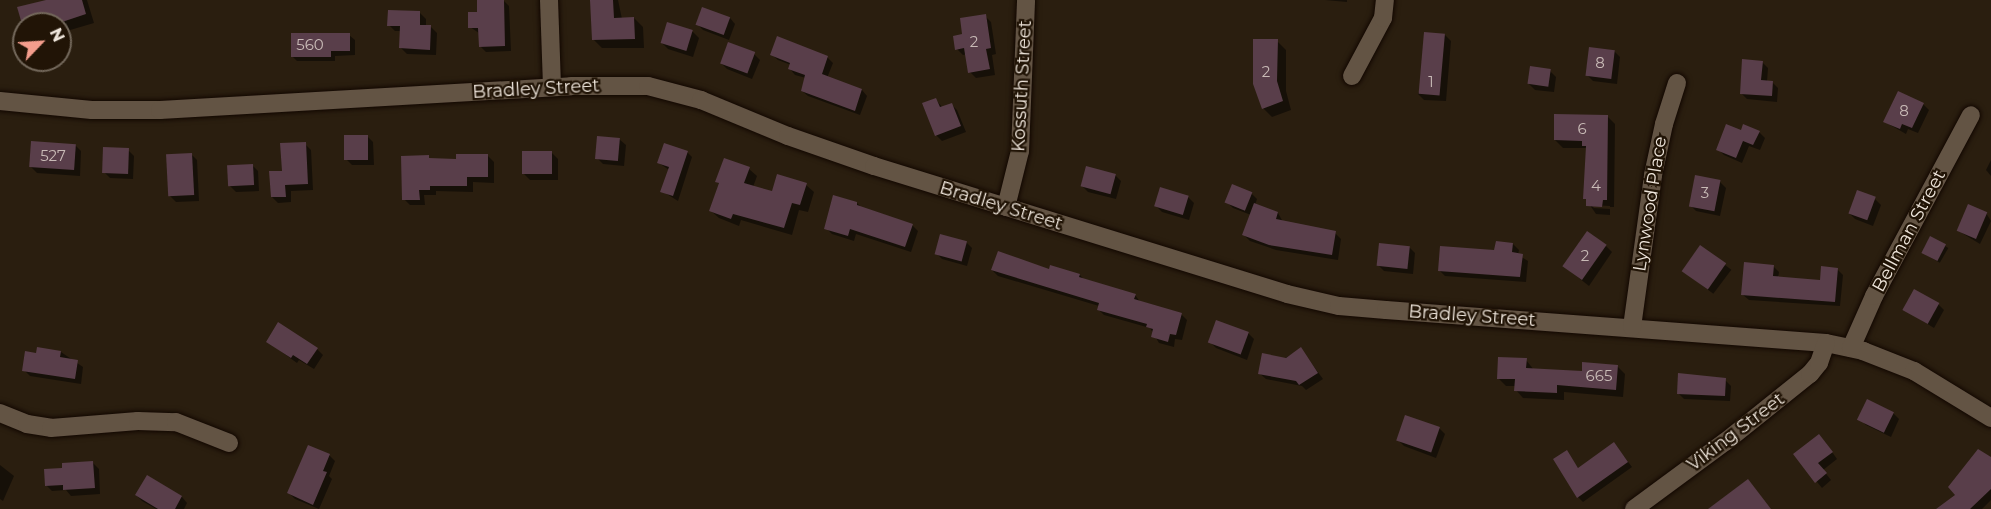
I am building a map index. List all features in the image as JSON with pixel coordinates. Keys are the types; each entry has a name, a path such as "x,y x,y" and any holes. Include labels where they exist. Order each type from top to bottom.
{"street":[{"path":"549,0 552,87"},
{"name":"Kossuth Street","path":"1006,207 1020,151 1026,0"},
{"path":"1352,76 1383,18 1385,0"},
{"name":"Lynwood Place","path":"1632,327 1653,175 1664,124 1677,82"},
{"name":"Bradley Street","path":"0,101 92,110 150,111 552,87 620,84 648,86 678,93 826,150 1276,291 1330,304 1826,343 1851,348 1914,372 1991,417"},
{"name":"Bellman Street","path":"1851,348 1856,331 1879,286 1971,115"},
{"name":"Viking Street","path":"1634,509 1734,435 1810,374 1819,363 1826,343"},
{"path":"0,413 27,424 51,428 138,422 176,422 229,443"}],"building":[{"path":"46,0 82,0 86,14 72,19 72,12 18,12 17,7"},
{"path":"477,0 504,0 505,46 479,47 478,28 468,28 468,12 477,12"},
{"path":"590,0 613,0 614,18 634,17 635,39 592,40"},
{"path":"702,7 730,17 724,35 696,25"},
{"path":"388,10 420,11 420,25 431,25 430,50 399,48 400,26 387,26"},
{"path":"986,14 991,48 986,49 990,69 968,73 964,48 955,50 953,36 962,34 960,18"},
{"path":"667,22 693,30 686,51 661,43"},
{"path":"1424,32 1445,34 1440,96 1419,94"},
{"path":"291,33 350,33 350,51 331,51 331,57 291,57"},
{"path":"777,36 828,56 822,74 862,89 855,111 801,91 805,75 788,69 790,63 770,55"},
{"path":"1253,39 1278,39 1277,81 1283,101 1262,109 1253,84"},
{"path":"728,42 755,52 747,74 720,64"},
{"path":"1589,47 1615,50 1611,79 1585,76"},
{"path":"1742,59 1763,61 1761,80 1773,81 1772,96 1740,94"},
{"path":"1530,66 1551,69 1548,87 1527,84"},
{"path":"1898,91 1924,103 1912,128 1902,124 1900,129 1883,122"},
{"path":"936,98 940,107 952,103 961,126 935,136 922,103"},
{"path":"1554,114 1608,115 1607,200 1603,200 1602,207 1586,206 1586,199 1583,199 1586,146 1582,146 1582,141 1554,140"},
{"path":"1726,124 1741,130 1743,124 1760,131 1753,145 1743,141 1736,158 1716,150"},
{"path":"344,135 368,135 368,160 344,160"},
{"path":"597,136 620,138 618,161 595,159"},
{"path":"31,141 76,144 74,170 29,167"},
{"path":"306,142 308,184 285,185 286,197 271,197 269,171 282,171 280,143"},
{"path":"664,143 688,151 673,196 660,192 669,167 657,163"},
{"path":"103,147 129,148 128,174 102,173"},
{"path":"522,151 552,151 552,174 522,174"},
{"path":"192,153 194,195 168,196 166,154"},
{"path":"456,154 488,154 488,177 467,177 467,186 430,186 430,190 419,190 420,200 402,200 401,156 429,155 429,158 456,159"},
{"path":"724,158 750,167 744,183 772,191 777,174 807,183 800,205 792,203 784,228 733,214 731,219 709,211 719,183 715,182"},
{"path":"253,164 254,185 228,186 227,165"},
{"path":"1086,166 1116,174 1111,194 1081,186"},
{"path":"1695,175 1721,180 1714,211 1689,206"},
{"path":"1232,184 1252,192 1245,211 1225,203"},
{"path":"1160,187 1189,196 1183,215 1154,206"},
{"path":"1857,190 1876,197 1867,220 1848,213"},
{"path":"833,195 913,224 905,247 850,229 848,236 824,229"},
{"path":"1254,203 1278,212 1276,219 1336,231 1332,255 1269,245 1242,235"},
{"path":"1968,204 1987,212 1976,239 1957,231"},
{"path":"1587,231 1607,245 1582,280 1562,266"},
{"path":"940,234 967,241 962,262 935,254"},
{"path":"1930,236 1946,244 1937,261 1921,253"},
{"path":"1496,241 1513,243 1512,252 1523,254 1520,277 1438,271 1440,246 1494,250"},
{"path":"1379,243 1410,246 1407,269 1377,266"},
{"path":"1700,245 1726,263 1708,290 1682,271"},
{"path":"998,251 1049,269 1050,265 1080,274 1079,277 1136,294 1134,299 1182,313 1176,335 1170,334 1168,342 1151,337 1153,329 1146,327 1147,324 1097,310 1099,303 991,270"},
{"path":"1744,262 1774,265 1773,276 1820,280 1821,266 1838,268 1835,302 1741,295"},
{"path":"1914,289 1939,303 1928,324 1902,310"},
{"path":"1216,320 1249,332 1241,355 1208,343"},
{"path":"278,322 318,348 307,364 293,355 291,358 266,342"},
{"path":"37,347 61,351 60,357 78,360 75,379 22,371 25,351 36,353"},
{"path":"1301,347 1318,373 1299,385 1296,381 1258,374 1262,353 1286,358"},
{"path":"1498,357 1527,358 1526,368 1582,371 1582,362 1618,365 1616,390 1557,385 1557,393 1514,391 1515,379 1497,379"},
{"path":"1678,373 1726,378 1725,396 1677,394"},
{"path":"1867,399 1894,412 1884,433 1857,420"},
{"path":"1405,415 1440,427 1431,453 1396,441"},
{"path":"1819,434 1833,452 1818,463 1827,473 1815,483 1793,454"},
{"path":"1614,442 1628,462 1577,498 1553,459 1567,450 1578,468"},
{"path":"308,445 330,454 323,471 327,472 313,505 287,493"},
{"path":"1978,449 1991,457 1991,489 1970,509 1936,509 1955,495 1948,487"},
{"path":"93,461 95,488 63,490 63,485 45,486 44,469 62,468 62,463"},
{"path":"147,475 182,496 175,509 158,509 135,495"},
{"path":"1748,479 1771,509 1708,509"}]}
